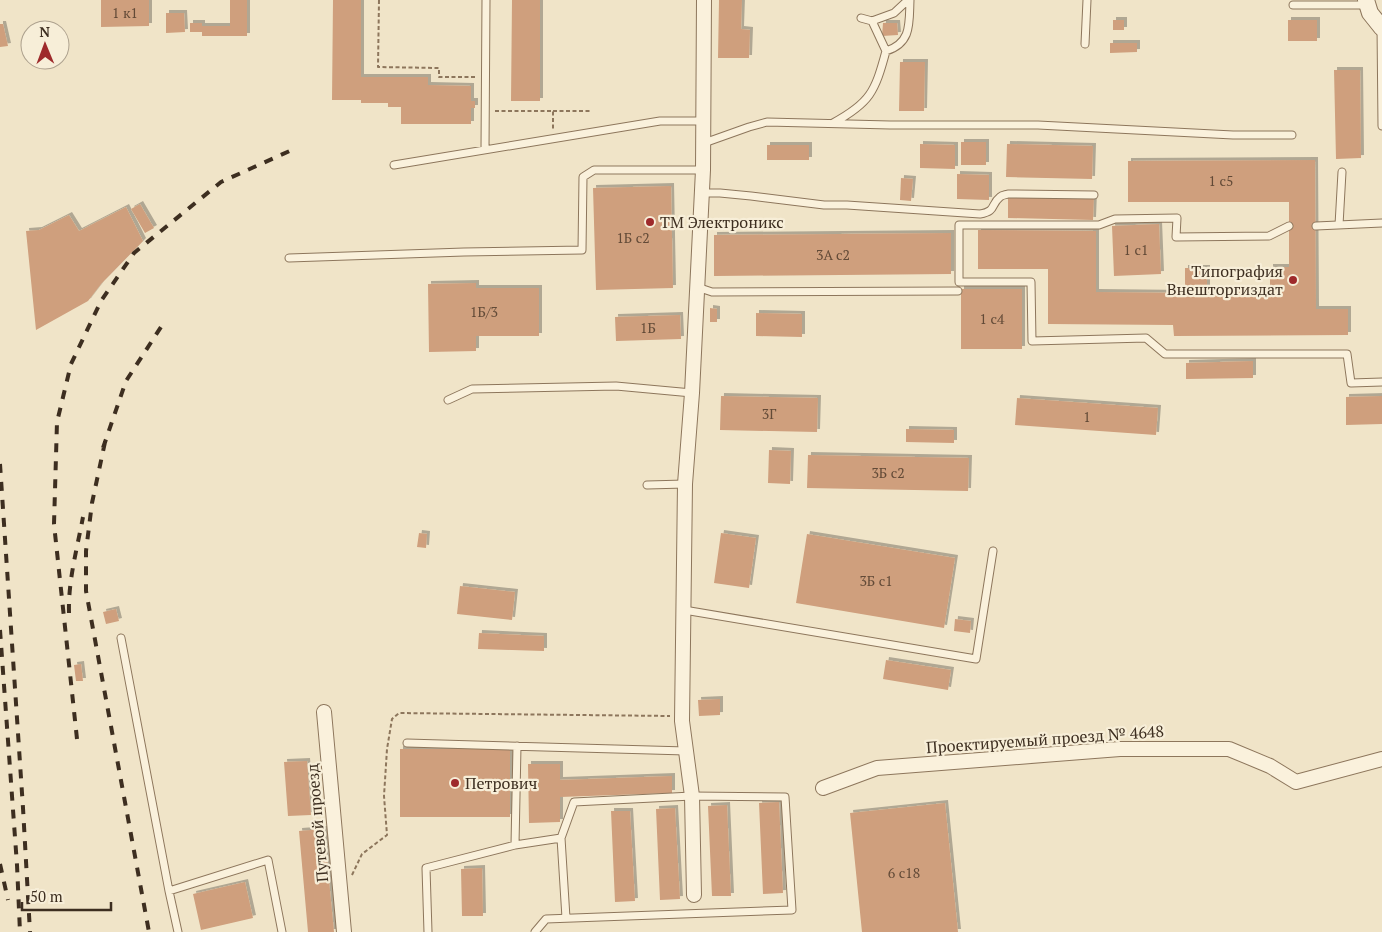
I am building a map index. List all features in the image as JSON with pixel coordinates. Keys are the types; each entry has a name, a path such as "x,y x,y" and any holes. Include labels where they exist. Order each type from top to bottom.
{"street":[{"path":"694,895 692,796 682,721 685,484 698,287 704,143 704,0"},
{"path":"1366,2 1381,27"},
{"name":"Путевой проезд","path":"324,712 344,932"},
{"name":"Проектируемый проезд № 4648","path":"822,788 877,768 1120,749 1229,749 1270,766 1296,782 1382,759"}],"lane":[{"path":"485,149 486,0"},
{"path":"861,18 872,21 894,14 909,0"},
{"path":"886,51 903,43 907,34 909,0"},
{"path":"1086,44 1087,0"},
{"path":"1293,6 1366,2"},
{"path":"833,124 854,112 867,100 876,83 886,51 872,21"},
{"path":"1381,27 1382,126"},
{"path":"394,165 660,120 704,121"},
{"path":"704,143 749,126 766,122 1038,125 1292,136"},
{"path":"289,258 582,250 583,177 594,170 703,170"},
{"path":"1339,225 1342,172"},
{"path":"702,193 751,196 824,205 980,214 992,210 999,198 1008,194 1094,195"},
{"path":"1289,226 1269,236 1176,237 1177,218 1115,219 1099,225 959,225 959,282 1031,282 1032,341 1146,338 1166,354 1347,354 1351,383 1382,382"},
{"path":"1316,226 1382,223"},
{"path":"698,287 712,292 958,291"},
{"path":"448,400 472,389 481,388 616,386 692,393"},
{"path":"647,485 685,484"},
{"path":"684,610 976,659 993,551"},
{"path":"121,638 178,932"},
{"path":"407,743 686,751"},
{"path":"515,845 518,746"},
{"path":"535,932 546,919 792,910 785,797 692,796 574,802 561,838 566,918"},
{"path":"428,932 426,868 515,845 561,838"},
{"path":"169,892 268,860 282,932"}],"path":[{"path":"379,0 378,68 439,68 439,77 486,77"},
{"path":"485,111 591,111"},
{"path":"553,111 553,130"}],"building":[{"path":"101,0 149,0 149,26 101,27"},
{"path":"230,0 247,0 247,36 202,36 202,32 190,32 190,23 202,23 202,26 230,26"},
{"path":"333,0 361,0 361,77 428,77 428,85 471,86 471,101 475,101 475,108 471,108 471,124 401,124 401,107 388,107 388,103 361,103 361,100 332,100"},
{"path":"512,0 540,0 540,101 511,101"},
{"path":"719,0 742,0 741,29 750,30 749,58 718,58"},
{"path":"166,13 184,13 185,32 166,33"},
{"path":"1113,20 1124,20 1124,30 1113,30"},
{"path":"1288,20 1317,20 1317,41 1288,41"},
{"path":"883,23 897,23 898,35 882,36"},
{"path":"0,24 3,24 8,46 0,47"},
{"path":"1110,43 1137,43 1137,52 1110,53"},
{"path":"900,62 925,62 924,111 899,111"},
{"path":"1334,70 1360,70 1361,158 1336,159"},
{"path":"961,142 986,142 986,165 961,165"},
{"path":"920,144 955,145 955,169 920,168"},
{"path":"1007,144 1093,146 1092,179 1006,177"},
{"path":"767,145 809,145 809,160 767,160"},
{"path":"1315,160 1316,309 1348,309 1348,335 1174,336 1173,325 1048,324 1048,269 978,269 978,230 1096,231 1096,292 1185,293 1185,268 1207,268 1207,293 1270,292 1270,267 1289,267 1289,202 1128,202 1128,161"},
{"path":"957,174 989,175 989,200 957,199"},
{"path":"901,178 913,179 911,201 900,200"},
{"path":"671,186 673,288 596,290 593,188"},
{"path":"1008,194 1094,195 1093,220 1008,218"},
{"path":"140,204 154,228 145,233 131,209"},
{"path":"126,207 143,241 101,284 88,301 36,330 26,231 39,230 69,215 79,231"},
{"path":"1159,224 1161,274 1114,276 1112,226"},
{"path":"951,233 951,274 714,276 714,235"},
{"path":"476,283 476,288 539,288 539,336 476,336 476,351 429,352 428,284"},
{"path":"961,289 1022,289 1022,349 961,349"},
{"path":"710,308 717,309 717,322 710,322"},
{"path":"756,313 802,314 802,337 756,336"},
{"path":"680,315 681,339 616,341 615,317"},
{"path":"1253,361 1253,378 1186,379 1186,363"},
{"path":"721,396 818,398 817,432 720,430"},
{"path":"1382,396 1382,424 1346,425 1346,397"},
{"path":"1017,398 1158,408 1156,435 1015,425"},
{"path":"906,429 954,430 954,443 906,442"},
{"path":"769,450 791,451 790,484 768,483"},
{"path":"808,455 969,458 968,491 807,488"},
{"path":"419,533 427,534 426,548 417,547"},
{"path":"721,533 756,538 749,588 714,583"},
{"path":"807,534 955,558 944,628 796,603"},
{"path":"460,586 515,592 512,620 457,614"},
{"path":"116,609 119,621 106,624 103,612"},
{"path":"955,619 971,621 970,633 954,631"},
{"path":"479,633 544,636 544,651 478,649"},
{"path":"886,660 951,670 948,690 883,679"},
{"path":"81,664 83,681 76,681 74,665"},
{"path":"720,699 720,715 699,716 698,700"},
{"name":"Петрович","path":"400,749 510,749 510,817 400,817"},
{"path":"307,761 311,815 288,816 284,762"},
{"path":"528,764 560,764 560,780 672,776 672,793 560,797 560,822 529,823"},
{"path":"779,802 783,893 763,894 759,803"},
{"path":"945,803 958,932 862,932 850,813"},
{"path":"727,805 731,896 712,896 708,806"},
{"path":"675,808 680,899 660,900 656,809"},
{"path":"611,811 630,811 635,901 615,902"},
{"path":"324,829 334,932 308,932 299,831"},
{"path":"482,868 483,916 462,916 461,869"},
{"path":"245,882 253,918 201,930 193,894"}],"railway":[{"path":"77,739 54,524 57,422 71,364 101,301 134,253 221,182 294,149"},
{"path":"103,448 126,381 161,327"},
{"path":"105,442 92,503 86,551 86,591 149,932"},
{"path":"0,464 30,932"},
{"path":"69,613 71,577 83,517"},
{"path":"0,630 20,932"},
{"path":"0,864 8,900"}],"place":[{"name":"ТМ Электроникс","path":"650,222"},
{"name":"Типография Внешторгиздат","path":"1293,280"},
{"name":"Петрович","path":"455,783"}]}
